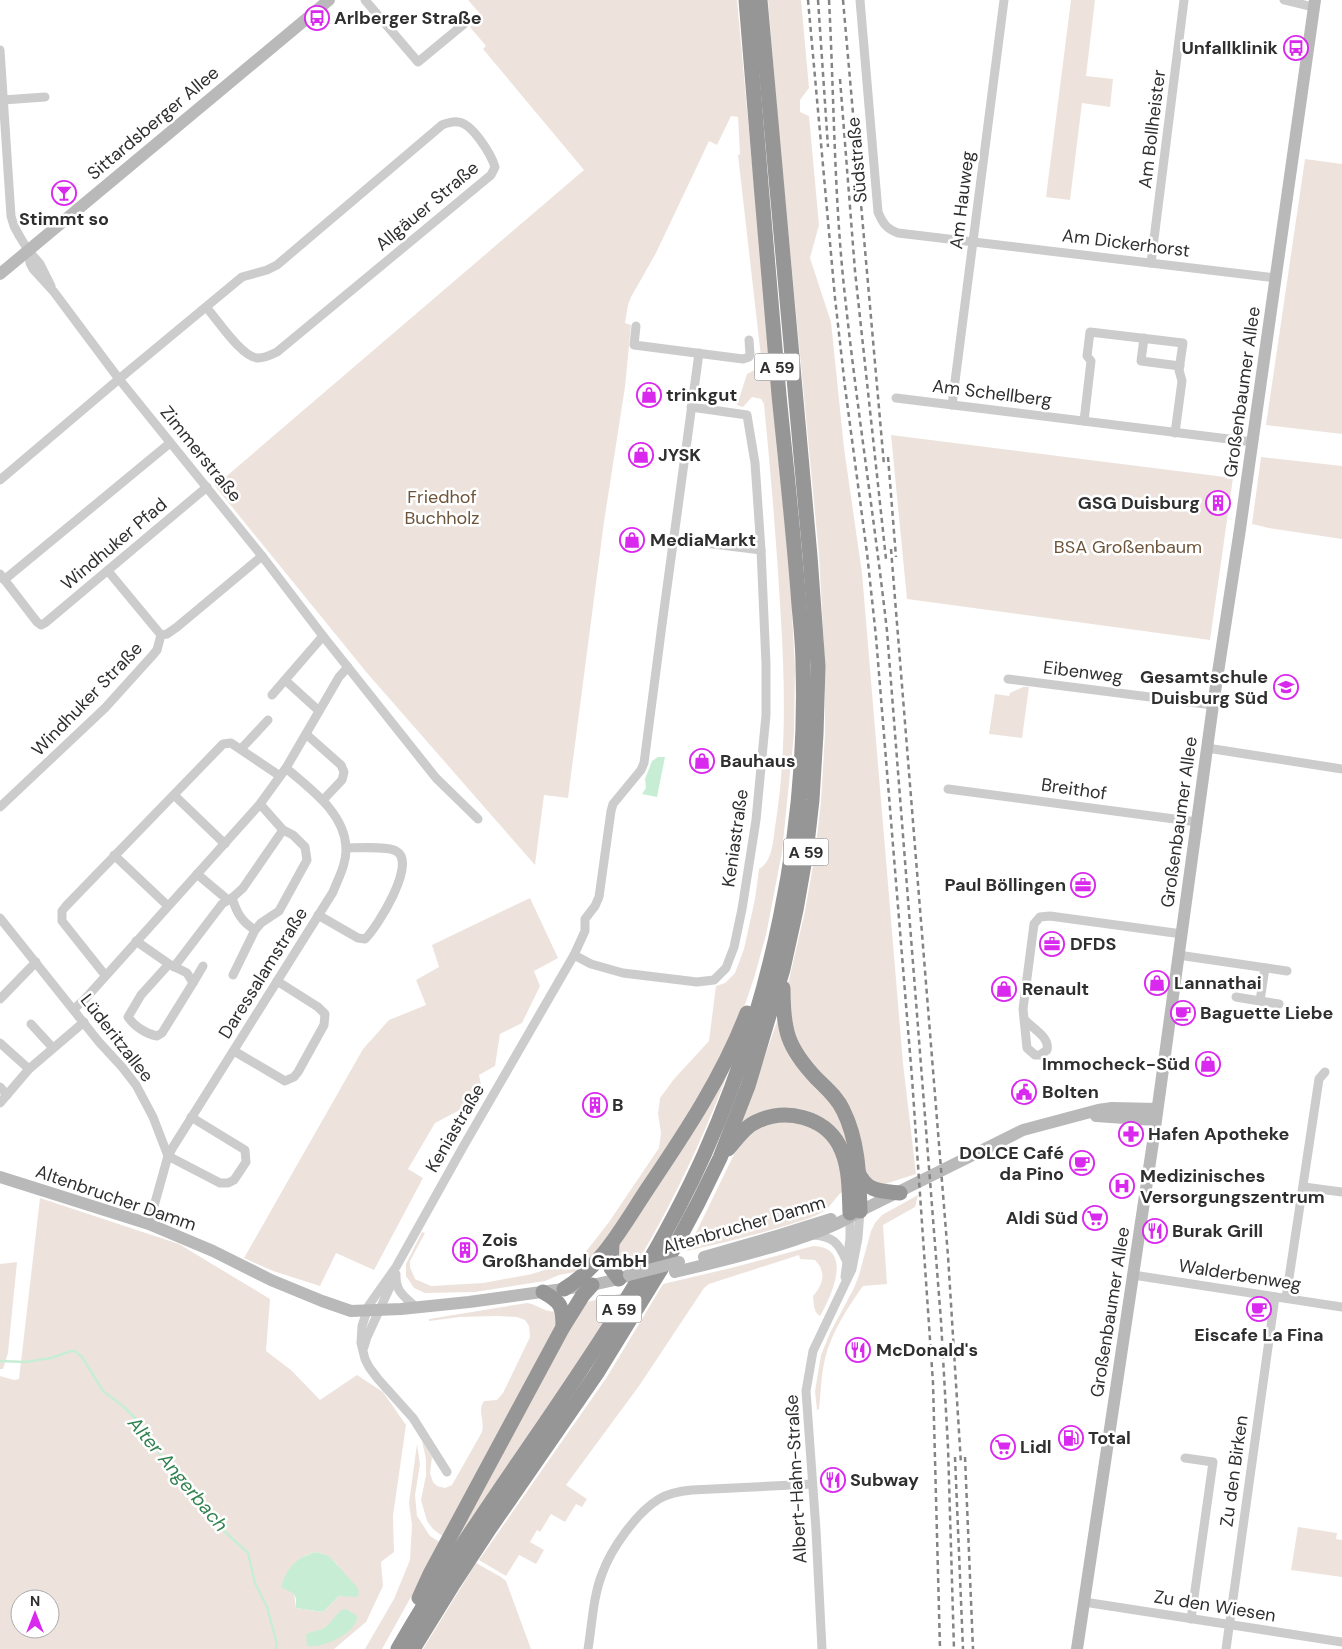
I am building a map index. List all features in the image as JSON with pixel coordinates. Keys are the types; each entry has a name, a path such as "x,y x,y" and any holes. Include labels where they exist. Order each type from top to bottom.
{"highway":[{"name":"A 59","path":"398,1649 441,1577 587,1360 658,1247 704,1154 734,1082 761,1000 777,937 792,852 798,799 802,734 803,667 796,556 779,396 746,0"},
{"name":"A 59","path":"413,1649 485,1536 597,1373 674,1248 720,1158 748,1086 783,969 806,853 816,734 818,666 810,556 760,0"},
{"path":"564,1289 588,1272 612,1243 673,1150 723,1068 743,1025 777,937"},
{"path":"783,969 783,1020 786,1035 797,1056 834,1094 843,1110 853,1136 857,1152 858,1172 853,1214"},
{"path":"720,1158 746,1129 758,1121 786,1115 811,1120 829,1133 838,1144 845,1161 853,1214"},
{"path":"858,1172 866,1185 872,1189 900,1193"},
{"path":"612,1243 610,1254 611,1268 624,1278"},
{"path":"398,1649 430,1574 563,1326 583,1295 592,1285"},
{"path":"542,1292 555,1299 561,1306 563,1326"}],"main road":[{"name":"Sittardsberger Allee","path":"0,274 329,0"},
{"name":"Großenbaumer Allee","path":"1077,1649 1133,1275 1213,705 1253,442 1314,3"},
{"name":"Altenbrucher Damm","path":"677,1267 853,1214 900,1193 1024,1130 1112,1108 1156,1115"},
{"name":"Altenbrucher Damm","path":"0,1177 149,1224 213,1251 271,1280 346,1309 417,1308 542,1292 592,1285 677,1267 732,1259 834,1226 853,1214"}],"street":[{"path":"365,0 418,62 464,24"},
{"name":"Südstraße","path":"860,0 878,212 882,223 888,229 898,234 973,242"},
{"name":"Am Hauweg","path":"952,405 1004,0"},
{"name":"Am Bollheister","path":"1151,263 1184,0"},
{"path":"1284,0 1314,3"},
{"name":"Zimmerstraße","path":"0,50 10,204 14,226 28,250 30,263 33,268 54,292 119,379 262,556 436,778 478,819"},
{"path":"3,100 45,97"},
{"name":"Allgäuer Straße","path":"0,480 119,379 242,277 277,265 442,125 450,122 459,122 466,125 489,151 495,167 491,175 277,352 267,357 257,358 248,356 206,307"},
{"path":"0,204 10,204"},
{"name":"Am Dickerhorst","path":"973,242 1276,278"},
{"path":"636,326 634,344 746,359 750,354 749,340"},
{"path":"1084,421 1091,361 1087,356 1090,332 1183,343 1180,366 1182,382 1175,433"},
{"path":"1144,338 1141,361 1180,366"},
{"name":"Keniastraße","path":"372,1309 390,1287 396,1266 574,954 585,930 585,919 599,897 613,804 641,770 644,763 699,353"},
{"name":"Am Schellberg","path":"896,398 1253,442"},
{"name":"Keniastraße","path":"574,954 591,964 622,973 697,982 714,980 726,968 734,946 742,909 756,820 766,715 766,655 761,550 754,463 747,414 691,407"},
{"path":"2,577 170,443"},
{"name":"Windhuker Pfad","path":"2,577 37,622 41,625 45,624 207,487"},
{"path":"673,539 761,550"},
{"name":"Windhuker Straße","path":"0,807 105,708 157,650 161,636 177,627 262,556"},
{"path":"108,571 161,636"},
{"path":"272,695 323,636"},
{"path":"74,1009 260,804 286,768 339,677 348,667"},
{"name":"Eibenweg","path":"1008,679 1213,705"},
{"path":"285,680 319,710"},
{"path":"241,749 268,720"},
{"path":"306,734 341,765 344,772 342,780 323,800"},
{"path":"105,975 62,921 62,912 66,906 223,744 231,743 280,776"},
{"path":"1207,748 1342,769"},
{"path":"286,768 323,800 338,822 346,848 396,850 403,859 398,883 384,914 365,939 358,938 318,914"},
{"name":"Breithof","path":"948,789 1197,822"},
{"path":"174,795 225,844"},
{"path":"233,975 255,930 261,923 279,911 307,860 305,847 293,835 283,830 260,804"},
{"path":"203,966 162,1033 157,1036 151,1035 131,1022 128,1017 141,995 171,966 222,904 243,888 283,830"},
{"name":"Daressalamstraße","path":"168,1156 333,892 344,862 346,848"},
{"path":"114,855 168,906"},
{"path":"197,874 230,899 244,923 255,930"},
{"path":"1025,1020 1023,1009 1034,924 1040,917 1050,916 1182,934"},
{"name":"Lüderitzallee","path":"0,918 99,1042 136,1085 153,1117 168,1156"},
{"path":"136,941 171,966 187,973 193,983"},
{"path":"1178,955 1287,971"},
{"path":"0,999 36,962"},
{"path":"1260,1001 1265,968"},
{"path":"234,1051 285,1081 294,1077 298,1072 324,1025 325,1014 318,1007 277,982"},
{"path":"1236,997 1279,1004"},
{"path":"0,1103 28,1069 84,1022"},
{"path":"31,1024 53,1048"},
{"path":"0,1043 28,1069"},
{"path":"1286,1298 1319,1079 1325,1072"},
{"path":"0,1088 7,1095"},
{"path":"149,1224 168,1156 220,1183 228,1183 234,1180 246,1162 245,1150 192,1116"},
{"path":"1304,1187 1342,1192"},
{"name":"Albert-Hahn-Straße","path":"844,1285 853,1214"},
{"name":"Albert-Hahn-Straße","path":"822,1649 806,1391 813,1351 852,1270 856,1252 853,1214"},
{"path":"811,1234 834,1240 839,1245 847,1261"},
{"path":"396,1266 396,1283 399,1292 417,1308"},
{"name":"Walderbenweg","path":"1133,1275 1342,1307"},
{"name":"Zu den Birken","path":"1226,1649 1275,1297"},
{"path":"372,1309 362,1326 361,1334 369,1367 413,1418 447,1472"},
{"path":"1185,1458 1213,1462 1191,1619"},
{"path":"588,1649 597,1592 602,1574 611,1555 641,1514 660,1498 677,1492 692,1490 812,1484"},
{"name":"Zu den Wiesen","path":"1084,1602 1229,1624 1328,1644 1342,1642"}],"green space":[{"name":"Friedhof Buchholz","path":"468,0 737,0 790,580 795,667 794,734 782,852 766,935 739,1022 720,1067 609,1239 580,1271 559,1275 545,1281 475,1292 425,1293 414,1288 406,1276 406,1264 422,1232 425,1233 410,1261 410,1267 415,1279 431,1286 483,1283 532,1274 581,1258 609,1222 659,1148 661,1133 658,1114 660,1098 674,1079 709,1041 716,986 725,983 735,973 744,949 755,899 759,869 768,860 772,848 782,771 783,746 784,696 781,620 764,404 761,399 752,397 743,407 737,405 747,374 760,367 761,357 738,155 740,154 738,117 731,116 717,145 709,141 656,253 628,305 625,323 631,325 625,387 604,522 568,798 544,795 535,865 367,673 215,486 584,170 483,49 486,46 470,27 482,16"},
{"path":"768,0 801,0 809,88 800,100 800,112 809,116 819,225 810,258 831,322 844,448 862,573 903,1063 916,1174 879,1186 868,1182 819,1074 790,1034 788,984 805,911 815,854 821,801 825,733 825,665 819,555"},
{"path":"1071,0 1095,0 1086,76 1113,79 1110,107 1082,103 1070,200 1046,197"},
{"path":"1305,159 1342,164 1342,434 1266,425"},
{"name":"BSA Großenbaum","path":"891,435 1233,478 1210,640 907,599"},
{"path":"1261,457 1342,466 1342,539 1252,524"},
{"path":"1023,687 1029,687 1022,738 989,734 995,694 1009,696 1010,693"},
{"path":"530,898 558,958 534,971 540,986 522,1023 500,1034 495,1066 479,1075 482,1089 477,1101 435,1123 408,1169 423,1178 374,1270 336,1253 320,1286 273,1271 244,1258 363,1049 389,1020 426,1005 416,980 439,967 432,945"},
{"path":"779,1016 830,1097 852,1151 813,1116 739,1129"},
{"path":"738,1046 717,1102 693,1157 652,1237 637,1263 618,1263 618,1245"},
{"path":"799,1119 825,1137 840,1161 842,1192 827,1209 811,1217 763,1232 687,1251 741,1140 760,1124"},
{"path":"918,1195 915,1207 883,1225 887,1284 863,1286 841,1321 831,1340 825,1359 819,1409 817,1410 815,1391 821,1355 830,1333 854,1288 871,1231 882,1215"},
{"path":"40,1198 179,1244 270,1299 266,1351 291,1370 320,1400 357,1375 383,1392 406,1425 393,1516 394,1552 381,1562 383,1586 366,1622 334,1649 0,1649 0,1376 14,1380 19,1379","holes":["316,1552 325,1555 336,1563 339,1568 346,1596 339,1596 323,1612 296,1608 294,1594 295,1563 306,1555"]},
{"path":"813,1246 826,1248 833,1254 836,1263 834,1285 820,1316 815,1310 813,1296 821,1282 821,1269 815,1260 800,1259 799,1255 709,1284 704,1288 639,1386 566,1485 587,1499 582,1507 576,1504 565,1522 551,1514 540,1532 537,1530 530,1542 544,1550 536,1564 519,1555 506,1576 479,1560 607,1377 663,1284"},
{"path":"17,1262 8,1353 3,1369 0,1369 0,1264"},
{"path":"622,1293 581,1358 445,1558 584,1303"},
{"path":"527,1303 554,1312 559,1311 561,1316 445,1538 433,1529 427,1521 421,1500 426,1475 426,1459 422,1441 432,1457 430,1473 433,1482 437,1486 445,1488 452,1485 482,1432 481,1408 484,1401 497,1400 503,1393 530,1337 529,1326 525,1320 517,1317 460,1317 429,1321 429,1319"},
{"path":"417,1444 420,1464 415,1495 417,1516 430,1536 441,1543 382,1649 365,1649 394,1599 410,1560 412,1525 409,1503"},
{"path":"1298,1527 1337,1533 1336,1539 1342,1540 1342,1577 1291,1570"},
{"path":"476,1563 506,1581 531,1649 423,1649"}],"shaded area":[{"path":"658,757 665,757 657,797 642,794 646,788 645,779 652,761"},
{"path":"316,1552 329,1556 357,1587 359,1592 357,1597 339,1596 323,1612 296,1608 294,1594 281,1587 283,1580 293,1564 303,1557"},
{"path":"346,1609 357,1616 352,1628 330,1642 322,1645 307,1646 306,1634 325,1628 341,1610"}],"waterway":[{"name":"Alter Angerbach","path":"0,1361 25,1362 51,1358 71,1351 75,1351 82,1357 103,1391 123,1406 142,1425 168,1467 213,1521 248,1553 255,1583 267,1607 277,1644 276,1649"}],"railway":[{"path":"808,0 835,298 876,637 912,1078 933,1383 940,1649"},
{"path":"818,0 828,147"},
{"path":"829,0 836,179 844,287 887,631 941,1321 948,1447 954,1649"},
{"path":"843,0 884,465"},
{"path":"840,79 855,271 886,559"},
{"path":"888,457 896,557"},
{"path":"891,549 948,1256 961,1464"},
{"path":"955,1457 963,1649"},
{"path":"965,1457 973,1649"}],"place":[{"name":"Arlberger Straße","path":"317,18"},
{"name":"Unfallklinik","path":"1296,48"},
{"name":"Stimmt so","path":"64,193"},
{"name":"trinkgut","path":"649,395"},
{"name":"JYSK","path":"641,455"},
{"name":"GSG Duisburg","path":"1218,503"},
{"name":"MediaMarkt","path":"632,540"},
{"name":"Gesamtschule Duisburg Süd","path":"1286,687"},
{"name":"Bauhaus","path":"702,761"},
{"name":"Paul Böllingen","path":"1083,885"},
{"name":"DFDS","path":"1052,944"},
{"name":"Lannathai","path":"1157,983"},
{"name":"Renault","path":"1004,989"},
{"name":"Baguette Liebe","path":"1183,1013"},
{"name":"Immocheck-Süd","path":"1208,1064"},
{"name":"Bolten","path":"1024,1092"},
{"name":"B","path":"595,1105"},
{"name":"Hafen Apotheke","path":"1131,1134"},
{"name":"DOLCE Café da Pino","path":"1082,1163"},
{"name":"Medizinisches Versorgungszentrum","path":"1122,1186"},
{"name":"Aldi Süd","path":"1095,1218"},
{"name":"Burak Grill","path":"1155,1231"},
{"name":"Zois Großhandel GmbH","path":"465,1250"},
{"name":"Eiscafe La Fina","path":"1259,1309"},
{"name":"McDonald's","path":"858,1350"},
{"name":"Total","path":"1071,1438"},
{"name":"Lidl","path":"1003,1447"},
{"name":"Subway","path":"833,1480"}]}
